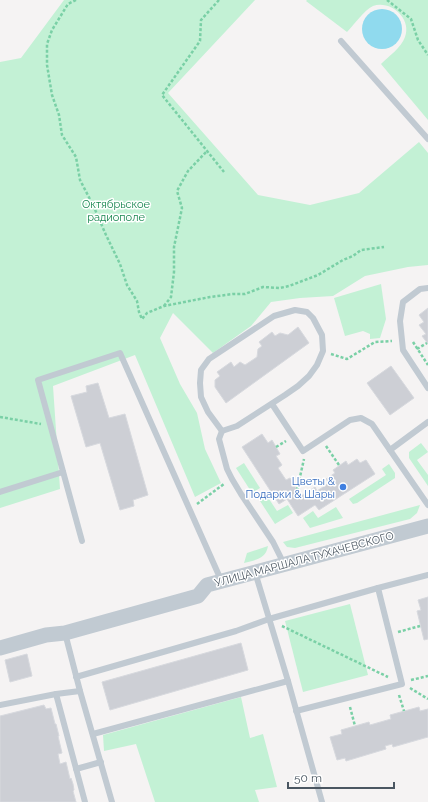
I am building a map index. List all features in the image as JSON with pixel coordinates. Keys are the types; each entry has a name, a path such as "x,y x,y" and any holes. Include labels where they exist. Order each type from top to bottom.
{"street":[{"name":"УЛИЦА МАРШАЛА ТУХАЧЕВСКОГО","path":"0,648 46,635 65,633 198,596 207,585 428,526"}],"lane":[{"path":"341,41 428,139"},
{"path":"428,288 420,289 403,302 400,321 403,350 428,388"},
{"path":"295,310 307,312 313,318 322,335 323,351 309,376 298,386 272,404 237,426 222,431 208,412 201,397 201,370 209,359 274,316 295,310"},
{"path":"82,541 38,380 120,353 222,581"},
{"path":"272,404 303,451 350,420 361,418 372,424 428,505"},
{"path":"390,450 428,422"},
{"path":"222,431 219,439 227,469 273,542 284,564"},
{"path":"0,492 63,472"},
{"path":"255,572 322,802"},
{"path":"76,677 236,631 269,619 378,588 428,576"},
{"path":"296,711 400,684 378,588"},
{"path":"65,633 112,802"},
{"path":"93,734 288,681"},
{"path":"0,705 80,691"},
{"path":"56,694 85,802"},
{"path":"76,769 101,762"}],"path":[{"path":"76,0 68,4 52,30 47,44 47,65 52,95 59,115 62,135 76,157 80,180 120,264 127,285 137,301 142,319 147,313 164,306 210,297 245,294 263,287 280,288 289,286 318,275 361,250 384,248"},
{"path":"219,0 202,20 200,41 162,95 224,172"},
{"path":"387,0 411,19 418,40 428,55"},
{"path":"164,306 171,297 174,272 174,247 182,208 177,191 188,171 207,151"},
{"path":"412,339 428,365"},
{"path":"323,351 347,360 375,342 402,340"},
{"path":"407,356 427,343"},
{"path":"0,417 50,426"},
{"path":"321,439 339,465"},
{"path":"297,490 304,460 303,451"},
{"path":"196,504 232,479"},
{"path":"269,619 428,699"},
{"path":"389,634 420,626"},
{"path":"400,684 428,676"},
{"path":"400,684 404,711"},
{"path":"348,698 355,726"}],"green space":[{"name":"Октябрьское радиополе","path":"64,0 255,0 168,93 258,195 310,205 359,193 419,142 428,153 428,265 408,267 365,276 333,296 271,302 251,326 213,353 173,313 160,338 180,384 197,413 205,449 221,483 195,497 135,355 53,386 60,489 0,508 0,62 21,58"},
{"path":"428,0 428,120 381,64 398,48 405,37 405,24 403,18 398,12 387,6 373,6 363,14 347,32 306,1"},
{"path":"381,284 386,319 380,338 370,339 370,334 363,331 345,336 334,298"},
{"path":"421,443 428,452 417,460 428,475 428,486 409,458 409,452"},
{"path":"244,463 260,488 252,493 236,468"},
{"path":"389,464 395,473 395,478 357,503 353,504 349,499 386,475 382,469"},
{"path":"267,496 277,511 288,505 293,513 275,524 260,501"},
{"path":"420,505 417,513 410,519 295,548 287,547 283,542"},
{"path":"336,507 343,518 310,528 303,518 313,511 318,518"},
{"path":"268,546 265,554 256,560 244,563 247,553"},
{"path":"350,604 368,675 303,692 285,621"},
{"path":"241,697 250,738 263,734 277,787 255,790 259,802 155,802 136,744 104,751 103,735"}],"water":[{"path":"386,9 393,12 399,18 402,29 401,37 393,46 386,49 378,49 371,46 363,37 362,25 365,18 374,10"}],"building":[{"path":"428,308 428,344 422,336 426,334 419,325 424,322 419,315"},
{"path":"298,327 309,343 226,403 215,387 215,380 220,376 217,372 231,362 234,367 240,362 245,365 257,357 258,349 262,346 259,342 272,332 275,336 280,333 288,335"},
{"path":"391,366 414,398 390,415 367,383"},
{"path":"98,383 109,418 125,414 148,495 133,500 134,506 120,510 100,443 86,447 71,396 87,392 86,386"},
{"path":"262,434 268,443 272,440 280,454 276,456 282,465 278,468 286,480 290,478 301,496 315,487 317,491 329,483 326,479 335,473 333,470 346,461 348,465 357,459 360,463 366,460 375,474 319,510 315,505 298,516 287,499 279,504 242,447"},
{"path":"428,597 428,639 424,640 417,611 421,610 418,600"},
{"path":"241,643 248,670 110,710 102,682"},
{"path":"27,654 32,676 10,682 5,660"},
{"path":"44,705 46,709 51,708 62,753 58,754 60,764 66,762 70,779 71,778 73,784 76,802 0,802 0,716"},
{"path":"419,707 420,711 428,709 428,737 393,747 392,744 385,746 386,749 346,761 345,758 337,760 330,737 342,734 341,730 369,722 370,725 391,719 390,715"}],"place":[{"name":"Цветы & Подарки & Шары","path":"343,487"}]}
